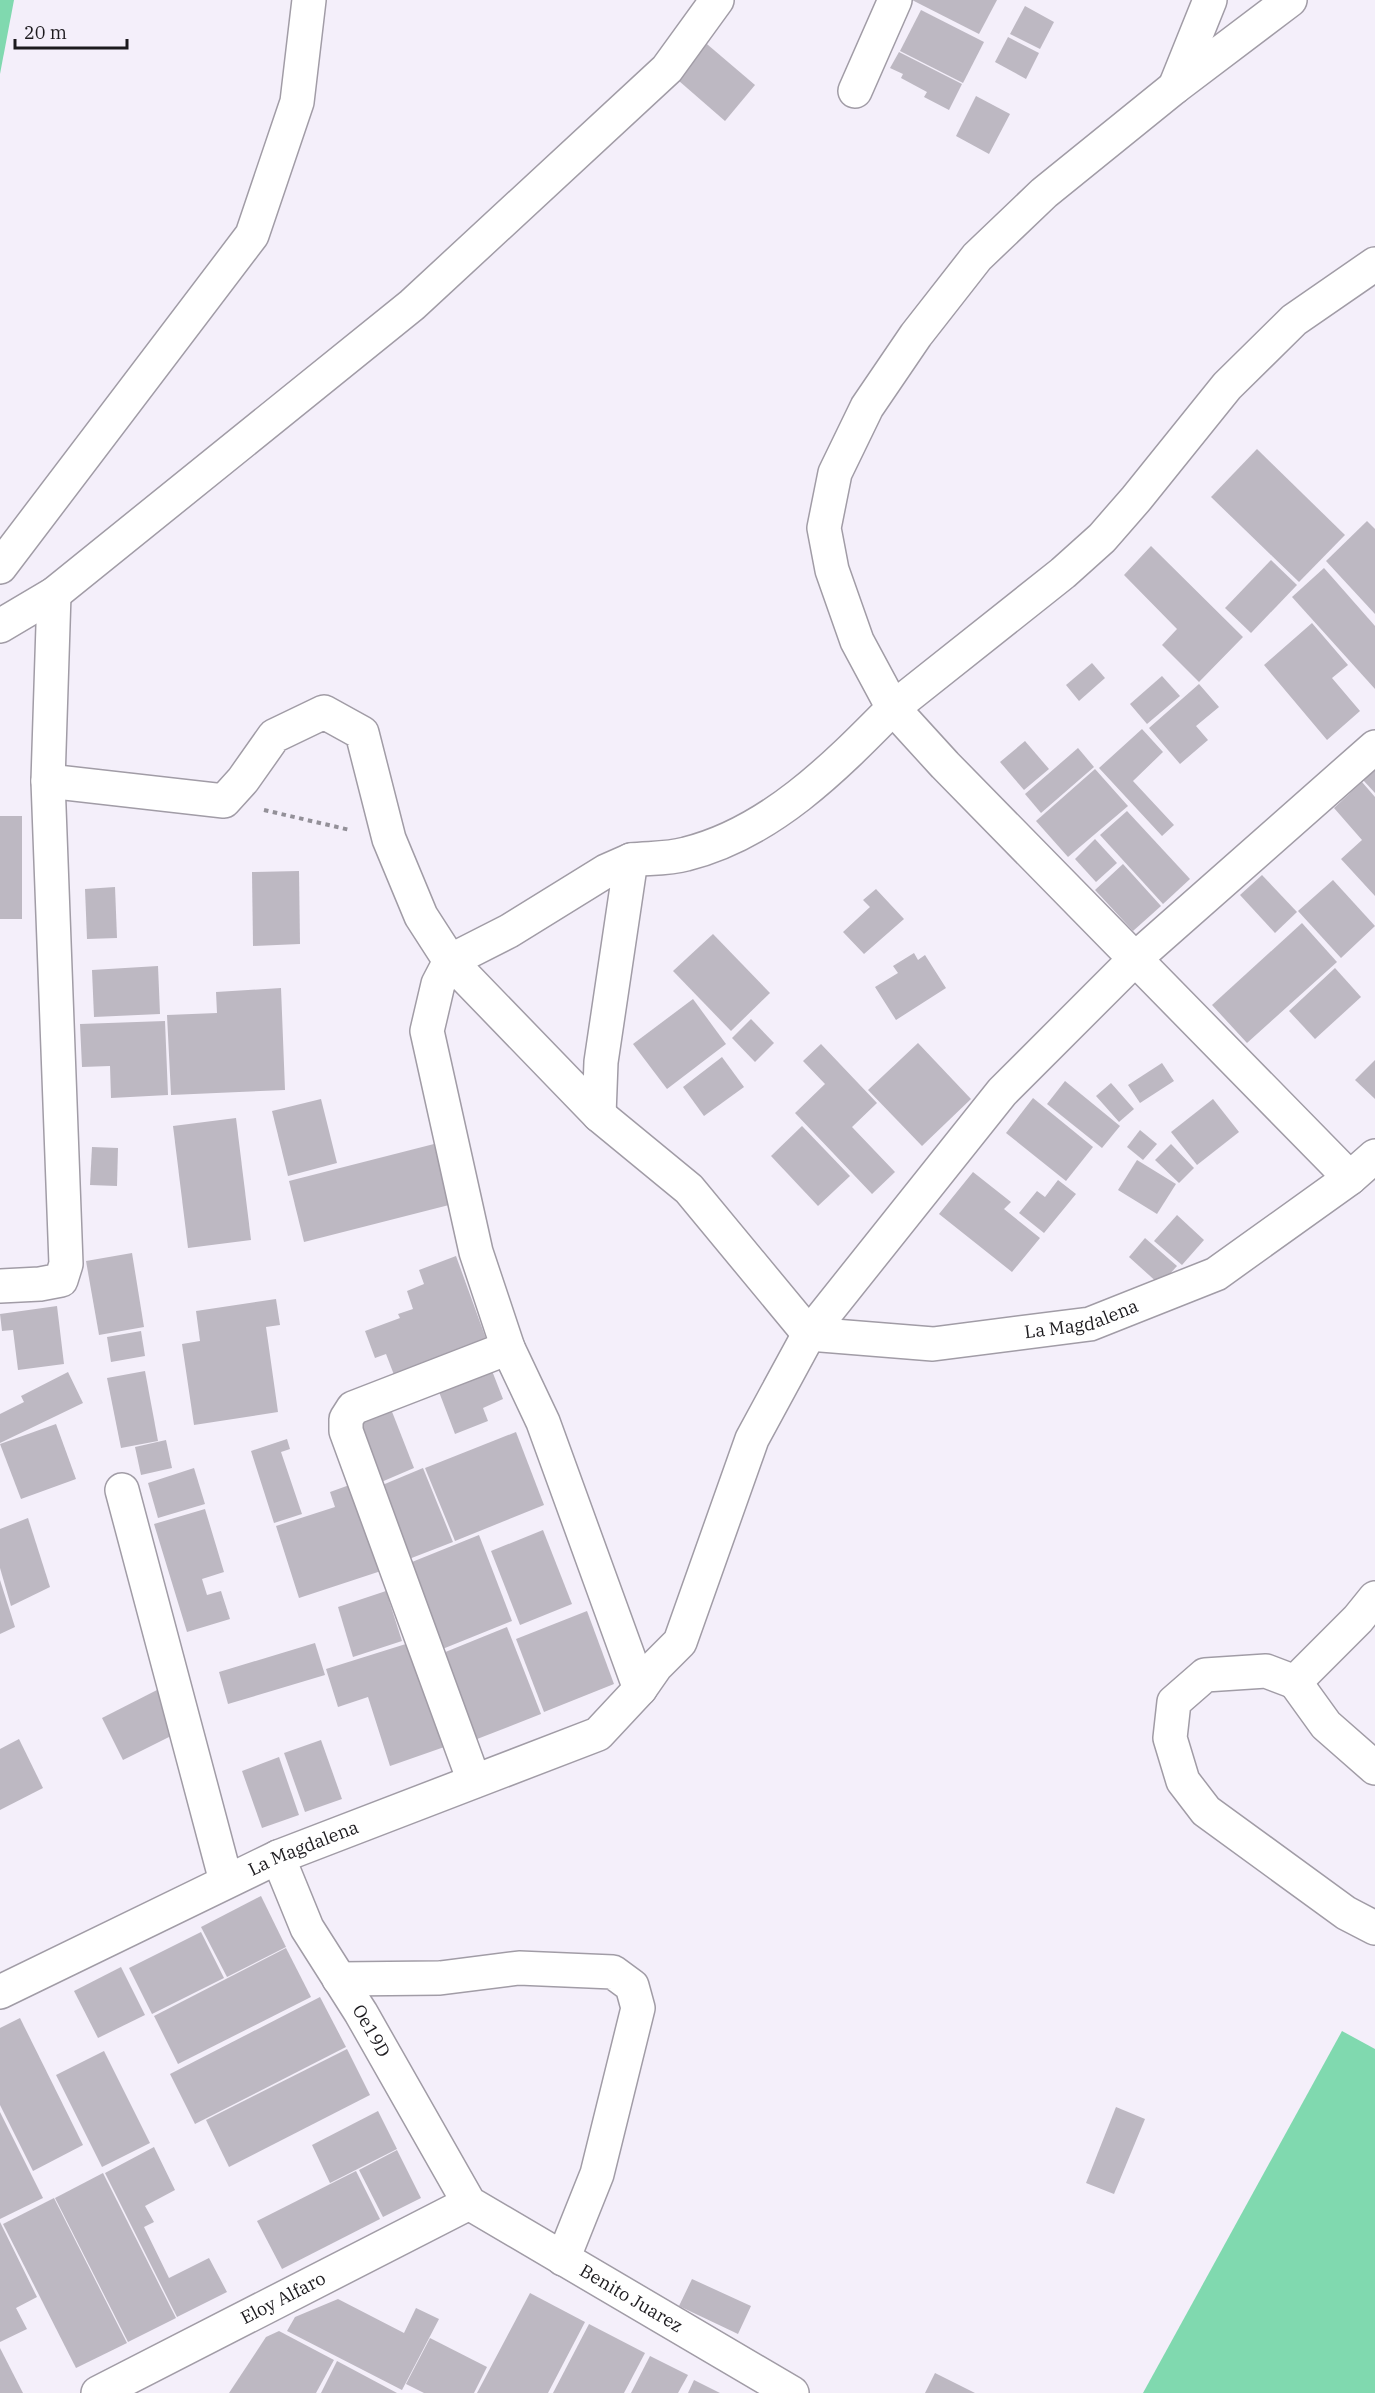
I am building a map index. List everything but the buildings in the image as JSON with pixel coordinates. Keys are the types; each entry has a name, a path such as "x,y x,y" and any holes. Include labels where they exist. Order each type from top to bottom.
{"street":[{"path":"0,567 252,234 297,102 309,0"},
{"path":"0,626 54,594 412,305 668,69 717,0"},
{"path":"855,91 896,0"},
{"path":"1175,87 1210,0"},
{"path":"1290,0 1175,87 1044,193 977,256 916,335 867,407 835,473 824,528 832,570 857,641 893,708 945,765 1350,1178"},
{"path":"640,1689 543,1422 508,1348 476,1251 427,1031 438,984 450,961 509,931 606,870 631,860 685,855 733,837 776,813 834,767 893,708 1054,580 1102,538 1227,386 1294,320 1375,264"},
{"path":"0,1286 40,1284 61,1280 66,1264 48,781 54,594"},
{"path":"48,781 224,801 243,780 274,736 324,712 362,733 389,839 421,916 450,961 599,1115 689,1189 809,1334"},
{"name":"La Magdalena","path":"0,1992 278,1857 598,1734 640,1689 656,1666 680,1642 752,1438 809,1334 1002,1092 1136,958 1375,747"},
{"path":"599,1115 601,1062 631,860"},
{"name":"La Magdalena","path":"809,1334 933,1344 1090,1324 1216,1274 1350,1178 1375,1156"},
{"path":"474,1780 346,1431 346,1419 353,1408 508,1348"},
{"path":"122,1490 226,1881"},
{"path":"1295,1682 1375,1598"},
{"path":"1375,1768 1326,1725 1295,1682 1266,1671 1205,1675 1174,1702 1170,1738 1183,1780 1206,1811 1346,1913 1375,1928"},
{"name":"Oe19D","path":"278,1857 307,1928 361,2013 469,2203"},
{"path":"339,1979 440,1978 519,1968 613,1972 632,1986 638,2007 597,2174 563,2259"},
{"name":"Benito Juarez","path":"469,2203 780,2390"},
{"name":"Eloy Alfaro","path":"98,2393 469,2203"}],"path":[{"path":"224,801 389,839"}],"green space":[{"path":"0,0 14,0 0,74"},
{"path":"1342,2031 1375,2049 1375,2393 1143,2393"}]}
